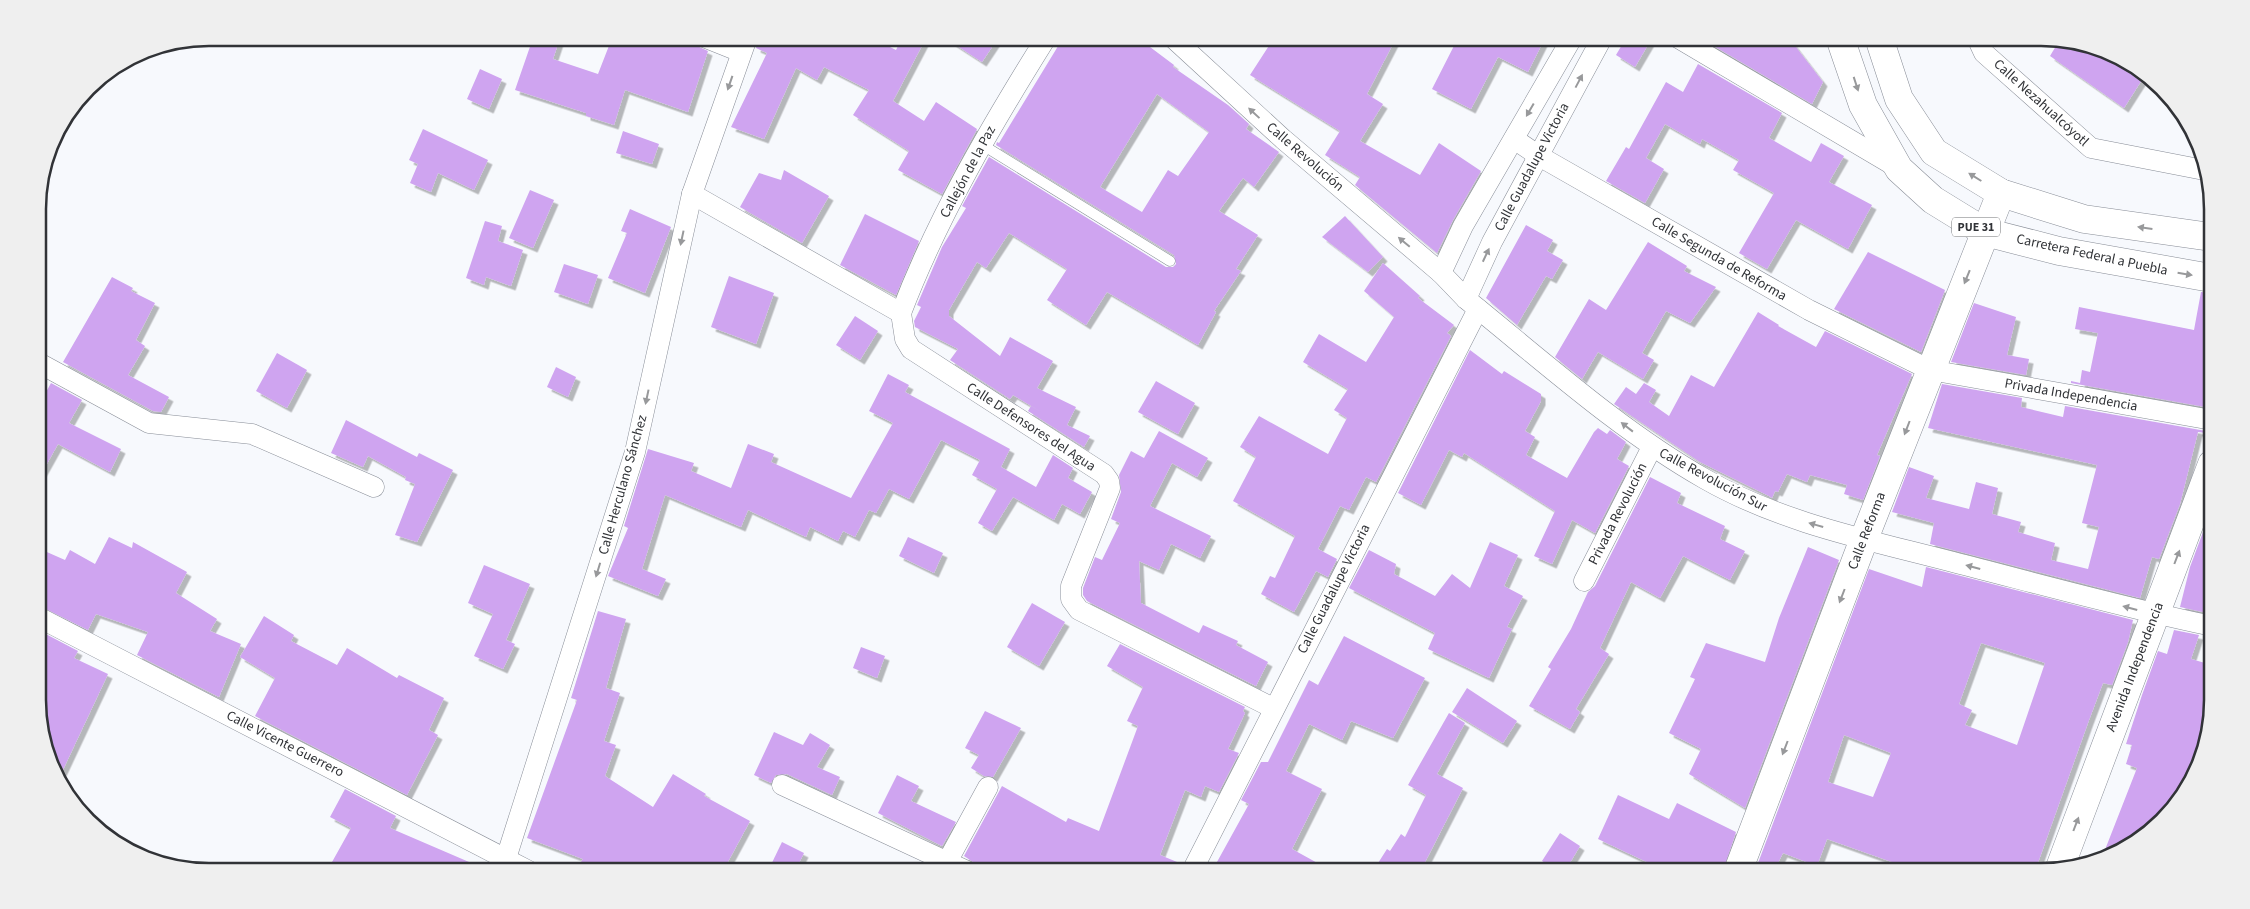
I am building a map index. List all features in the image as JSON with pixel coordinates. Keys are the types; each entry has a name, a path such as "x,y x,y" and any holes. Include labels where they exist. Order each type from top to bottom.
{"street":[{"name":"Calle Herculano Sánchez","path":"506,863 636,452 692,194 744,46"},
{"name":"Callejón de la Paz","path":"901,313 919,266 981,144 1041,46"},
{"name":"Calle Revolución","path":"1182,46 1283,139 1441,273"},
{"name":"Calle Guadalupe Victoria","path":"1441,273 1464,226 1567,46"},
{"name":"Calle Guadalupe Victoria","path":"1196,862 1472,304 1492,242 1598,46"},
{"path":"1691,46 1899,169"},
{"name":"Carretera Federal a Puebla","path":"1843,46 1863,105 1899,169 1933,200 1985,232 2059,251 2204,277"},
{"path":"1882,46 1899,99 1934,152 2000,193 2084,219 2204,236"},
{"name":"Calle Nezahualcóyotl","path":"1981,46 1984,53 2091,148 2198,169"},
{"name":"Calle Segunda de Reforma","path":"1514,140 1809,310 1930,370"},
{"name":"Calle Reforma","path":"1741,862 1864,539 2000,193"},
{"path":"692,194 901,313"},
{"name":"Calle Revolución Sur","path":"1441,273 1472,304 1652,447 1707,480 1773,512 1864,539 2155,614 2204,624"},
{"name":"Calle Defensores del Agua","path":"901,313 905,338 911,349 1104,474 1109,480 1110,488 1071,586 1071,599 1079,610 1273,708"},
{"path":"47,367 148,423 252,434 374,487"},
{"name":"Privada Independencia","path":"1930,370 2204,419"},
{"name":"Privada Revolución","path":"1584,581 1652,447"},
{"name":"Avenida Independencia","path":"2062,861 2204,485"},
{"name":"Calle Vicente Guerrero","path":"46,621 501,863"},
{"path":"782,785 947,862 988,787"}],"lane":[{"path":"981,144 1170,262"}],"building":[{"path":"530,46 557,46 553,59 598,74 609,46 697,46 708,51 688,112 625,90 614,125 586,116 586,113 515,90"},
{"path":"757,46 888,46 896,50 898,46 922,46 893,101 924,121 936,102 977,129 942,194 898,170 909,151 853,115 869,90 824,67 817,80 796,68 764,139 731,127 767,53 756,48"},
{"path":"957,46 993,46 982,62"},
{"path":"1058,46 1149,46 1174,65 1173,67 1228,105 1249,124 1246,129 1279,152 1254,187 1243,178 1219,211 1258,235 1236,269 1241,271 1214,311 1216,312 1198,345 1107,292 1086,325 1047,300 1067,269 1009,233 986,268 977,262 949,310 949,316 1000,356 1010,337 1053,361 1037,388 1076,407 1067,425 1090,436 1084,447 1028,411 1031,406 1043,413 1013,395 1010,399 950,360 958,349 915,327 914,321 921,307 917,305 942,247 966,208 962,206 989,157 1166,267 1173,267 1176,264 1174,255 996,145 997,142 999,143","holes":["1157,94 1209,132 1178,176 1168,170 1142,212 1100,187"]},
{"path":"1269,46 1392,46 1367,94 1383,104 1360,141 1420,175 1439,143 1481,171 1453,220 1437,253 1355,185 1360,177 1325,155 1340,131 1250,75"},
{"path":"1454,46 1541,46 1528,72 1498,57 1471,109 1432,89"},
{"path":"1621,46 1647,46 1635,67 1616,55"},
{"path":"1714,46 1795,46 1823,82 1812,104"},
{"path":"2055,47 2083,52 2113,63 2141,82 2124,108 2050,56"},
{"path":"1698,64 1782,113 1769,138 1811,162 1821,143 1844,156 1829,182 1872,205 1848,249 1796,220 1767,269 1739,253 1774,193 1733,170 1739,160 1702,139 1700,144 1665,124 1646,158 1664,169 1645,203 1606,181 1626,147 1629,149 1666,82 1683,92"},
{"path":"480,69 502,79 489,109 467,99"},
{"path":"423,129 488,160 474,190 438,173 431,192 410,183 418,164 409,160"},
{"path":"623,131 659,144 652,164 616,153"},
{"path":"784,170 829,196 802,243 740,207 759,173 781,180"},
{"path":"530,190 554,200 533,248 509,238"},
{"path":"630,209 671,227 645,293 608,278 627,233 621,231"},
{"path":"865,214 919,241 896,295 840,265"},
{"path":"1345,216 1383,257 1368,272 1322,237"},
{"path":"485,221 502,226 498,241 523,250 511,286 486,277 484,285 466,278"},
{"path":"1526,225 1553,240 1547,251 1563,260 1552,279 1546,276 1517,325 1486,298"},
{"path":"1648,242 1687,266 1684,271 1716,287 1690,323 1666,311 1642,353 1654,360 1643,379 1598,352 1582,379 1555,357 1589,299 1606,310"},
{"path":"1868,252 1945,290 1921,352 1834,309"},
{"path":"1383,263 1420,296 1418,298 1454,325 1447,333 1451,336 1376,482 1366,477 1349,510 1340,506 1318,549 1337,559 1328,577 1316,571 1294,612 1261,594 1270,576 1275,578 1295,536 1233,501 1256,457 1240,447 1259,416 1328,454 1347,418 1334,410 1348,389 1303,362 1319,334 1366,362 1394,317 1364,291"},
{"path":"564,264 598,275 588,304 554,292"},
{"path":"729,276 774,293 756,344 711,327"},
{"path":"112,277 133,288 131,291 155,303 136,340 145,346 128,375 169,397 161,412 153,411 63,362"},
{"path":"2201,292 2204,292 2204,407 2071,383 2071,381 2080,383 2082,370 2090,372 2098,333 2075,329 2079,307 2194,330"},
{"path":"1974,303 2016,317 2007,355 2029,359 2026,375 1951,362"},
{"path":"1758,312 1778,326 1816,347 1825,331 1912,374 1877,455 1880,456 1863,500 1844,494 1847,485 1810,475 1807,482 1787,474 1778,492 1775,491 1772,498 1700,462 1614,404 1626,387 1636,394 1644,383 1656,390 1649,402 1669,416 1691,375 1714,387"},
{"path":"855,316 878,331 860,360 836,345"},
{"path":"1470,350 1502,374 1504,371 1541,394 1541,401 1525,431 1535,437 1526,455 1567,478 1598,428 1607,434 1610,430 1626,442 1617,459 1629,466 1595,533 1572,520 1552,564 1534,556 1555,511 1464,453 1462,457 1449,450 1421,505 1398,493"},
{"path":"277,353 307,370 287,408 256,391"},
{"path":"556,367 576,377 568,397 547,387"},
{"path":"888,374 909,385 905,392 1010,449 1001,467 1036,487 1053,455 1073,468 1068,478 1092,492 1080,514 1062,504 1054,520 1013,497 992,531 978,523 997,489 972,475 980,460 941,440 909,499 889,489 876,513 869,510 855,537 843,531 838,541 810,527 806,537 748,510 741,527 665,495 642,569 666,579 658,596 608,576 628,528 624,526 648,449 694,463 691,471 731,488 748,444 774,454 771,462 851,498 893,423 869,411"},
{"path":"1156,381 1195,403 1178,434 1138,412"},
{"path":"51,383 82,400 69,423 121,449 110,472 58,444 46,465 47,391"},
{"path":"1942,384 2022,398 2021,407 2063,417 2065,406 2204,431 2204,433 2198,432 2180,504 2159,559 2152,557 2140,598 1930,544 1934,523 1892,512 1909,467 1934,476 1926,498 1969,509 1976,482 1998,488 1992,514 2021,522 2018,532 2055,543 2051,560 2088,569 2099,527 2082,523 2097,465 1928,428"},
{"path":"346,420 417,457 419,453 453,470 417,542 395,535 415,484 405,480 406,477 368,456 363,467 331,453"},
{"path":"1159,431 1208,458 1197,477 1172,463 1150,506 1211,536 1200,558 1171,544 1159,570 1139,561 1141,603 1199,633 1203,625 1238,641 1236,645 1268,662 1256,686 1087,601 1083,595 1083,588 1095,557 1102,560 1120,523 1111,519 1121,492 1119,475 1131,451 1144,458"},
{"path":"1650,477 1681,493 1677,503 1725,526 1720,539 1745,551 1730,580 1683,556 1660,598 1631,582 1600,648 1609,654 1576,709 1580,712 1570,729 1529,706 1551,669 1548,667 1571,629 1588,592 1595,586"},
{"path":"2204,529 2204,612 2180,607 2190,567"},
{"path":"109,537 132,548 133,542 187,572 176,593 217,619 210,631 241,644 219,697 137,655 148,632 96,614 88,630 46,609 46,552 65,560 70,550 95,564"},
{"path":"908,537 943,553 934,573 899,556"},
{"path":"1490,542 1518,555 1504,586 1523,596 1507,627 1512,629 1489,678 1428,649 1435,633 1349,588 1369,550 1396,564 1394,574 1435,596 1452,574 1470,588"},
{"path":"1808,547 1839,560 1745,808 1689,774 1701,749 1669,733 1695,679 1690,677 1706,643 1765,662 1779,618"},
{"path":"484,565 530,584 506,640 515,644 503,669 474,656 493,614 468,603"},
{"path":"1926,567 2133,620 2128,642 2112,685 2103,683 2038,862 1892,862 1827,839 1818,862 1807,862 1783,853 1778,862 1758,862 1869,569 1922,587","holes":["1981,643 2045,663 2017,745 1965,725 1972,710 1959,704","1844,735 1891,753 1873,797 1828,782"]},
{"path":"1032,603 1065,622 1039,666 1007,647"},
{"path":"598,611 626,619 606,688 620,693 604,741 616,745 605,776 653,807 673,774 706,794 704,796 750,821 727,863 580,863 583,859 527,838 577,700 571,698"},
{"path":"264,616 294,635 291,641 337,665 347,648 397,678 399,675 444,698 429,730 438,735 407,795 255,716 275,678 240,657"},
{"path":"2174,630 2199,635 2191,659 2204,663 2204,699 2201,731 2195,752 2187,772 2176,790 2156,815 2140,829 2105,849 2137,768 2126,764 2132,745 2126,744 2158,651 2167,654"},
{"path":"46,634 78,651 74,658 108,674 63,771 49,731 46,699"},
{"path":"1344,636 1425,678 1393,738 1351,721 1342,740 1309,724 1286,771 1322,789 1292,849 1316,862 1217,862 1249,804 1241,800 1261,762 1268,762 1309,680 1318,685"},
{"path":"1120,644 1245,707 1243,711 1245,713 1228,749 1239,753 1219,792 1205,786 1201,797 1185,790 1160,855 1178,862 974,863 964,856 1002,786 1066,822 1068,818 1099,831 1138,726 1127,721 1143,687 1107,666"},
{"path":"861,647 885,656 877,678 853,668"},
{"path":"1467,688 1517,721 1503,743 1452,712"},
{"path":"985,711 1021,728 993,777 984,776 971,768 979,755 965,748"},
{"path":"1449,713 1465,723 1437,774 1463,788 1425,862 1378,862 1387,849 1390,851 1401,834 1405,837 1426,795 1408,785"},
{"path":"774,732 803,745 810,733 830,745 817,767 840,777 832,795 787,774 776,775 771,783 754,775"},
{"path":"897,775 919,786 911,801 956,822 942,846 878,813"},
{"path":"345,789 396,816 390,828 471,863 332,863 351,828 330,817"},
{"path":"1618,795 1669,819 1677,803 1736,832 1726,862 1647,862 1598,839"},
{"path":"1560,833 1580,846 1570,862 1542,861"},
{"path":"782,842 804,853 799,863 772,863"}]}
